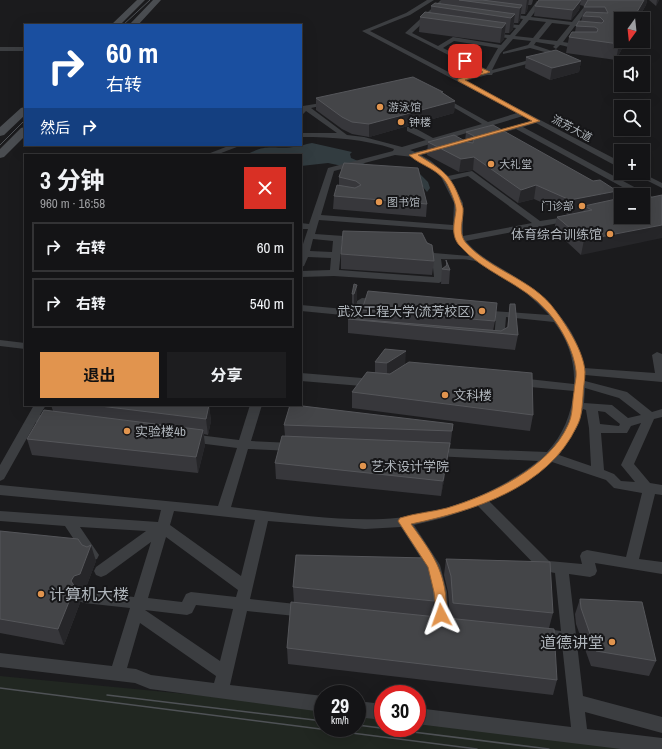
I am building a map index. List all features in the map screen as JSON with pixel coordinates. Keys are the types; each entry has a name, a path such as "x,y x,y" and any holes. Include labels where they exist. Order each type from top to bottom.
{"main road":[{"path":"116,24 141,0"},
{"path":"134,24 157,0"},
{"path":"0,133 24,111"},
{"path":"0,155 24,131"}],"street":[{"name":"流芳大道","path":"431,0 408,14 365,31 614,162"},
{"path":"444,0 432,15 418,23 408,33 489,73"},
{"path":"531,1 547,3"},
{"path":"489,73 492,60 539,2"},
{"path":"438,6 446,7"},
{"path":"525,8 532,9"},
{"path":"460,80 549,57 559,44 570,34 583,8 594,9"},
{"path":"499,14 574,24 596,25"},
{"path":"581,14 588,16"},
{"path":"518,65 505,53 530,46 550,20"},
{"path":"418,23 425,24"},
{"path":"491,23 520,26"},
{"path":"484,33 559,44 591,46"},
{"path":"439,48 453,39 504,47"},
{"path":"530,46 551,54 560,55"},
{"path":"0,49 24,49"},
{"path":"438,96 487,124"},
{"path":"302,112 305,108 341,100"},
{"path":"305,108 344,136"},
{"path":"302,261 331,170 523,114"},
{"path":"481,137 537,121"},
{"path":"518,127 659,202"},
{"path":"410,129 432,140"},
{"path":"494,133 506,139"},
{"path":"0,490 47,496 169,506 263,516 362,524 384,524 452,511 480,500 508,488 533,472 551,457 573,426 580,381 572,343 557,319 540,298 478,259 465,247 460,239 457,228 459,208 453,189 447,179 433,166 413,155 397,151 374,141 344,136 302,135"},
{"path":"212,154 235,146"},
{"path":"413,155 447,146"},
{"path":"447,179 468,173 539,224"},
{"path":"650,180 662,186"},
{"path":"324,192 336,194"},
{"path":"460,239 577,216"},
{"path":"316,217 457,228"},
{"path":"302,227 311,232 338,240 368,241"},
{"path":"334,273 338,240"},
{"path":"419,243 425,243 430,255 478,259"},
{"path":"304,254 336,255"},
{"path":"302,274 334,273 440,280 436,256"},
{"path":"368,330 354,329 362,301 390,303"},
{"path":"302,308 358,313"},
{"path":"471,311 557,319"},
{"path":"486,341 499,342 501,314"},
{"path":"0,342 24,346"},
{"path":"0,350 24,354"},
{"path":"507,381 580,381 662,378 657,356"},
{"path":"302,377 385,383"},
{"path":"580,381 623,395 656,414"},
{"path":"577,404 608,408 626,423"},
{"path":"0,476 39,406"},
{"path":"223,512 256,406"},
{"path":"591,407 596,428 598,473"},
{"path":"626,423 656,414"},
{"path":"653,489 627,465 656,414"},
{"path":"33,418 62,422"},
{"path":"596,428 623,430 626,423"},
{"path":"181,437 244,445 306,448"},
{"path":"422,452 551,457 610,477 618,485 653,489"},
{"path":"631,563 653,489"},
{"path":"480,500 545,566 590,571 587,556 662,568"},
{"path":"117,674 169,506"},
{"path":"0,516 69,522 162,527 245,587"},
{"path":"220,692 263,516"},
{"path":"404,521 433,565 440,592 442,626"},
{"path":"69,522 92,555"},
{"path":"101,571 162,527"},
{"path":"561,568 580,736"},
{"path":"84,597 138,607 187,609 191,598 241,605 321,613"},
{"path":"138,607 224,673"},
{"path":"521,634 569,638"},
{"path":"0,660 136,676 150,682 314,703"},
{"path":"576,702 662,724"},
{"path":"426,717 662,746"}],"shaded area":[{"path":"312,143 352,152 350,154 351,158 372,167 417,171 428,182 430,188 427,192 419,182 328,163 302,166 302,154 248,154 265,148 286,148"},
{"path":"0,676 207,696 314,709 314,737 366,737 366,715 374,716 374,737 426,737 426,723 642,749 0,749"}],"building":[{"path":"459,0 482,0 522,5 520,8"},
{"path":"539,0 581,0 573,10 535,6"},
{"path":"588,0 644,0 637,12 614,12 614,43 569,37 572,32 597,32 598,29 595,27 576,26 579,21 602,23 604,21 600,17 583,16 586,12 608,13 605,7 584,7"},
{"path":"435,3 515,14 511,18 431,6"},
{"path":"425,12 506,23 502,28 420,17"},
{"path":"556,50 581,61 552,68 526,57"},
{"path":"413,77 443,92 441,92 455,101 369,124 352,122 342,117 316,98"},
{"path":"493,125 593,181 600,180 614,189 614,192 570,200 536,185 521,190 474,157 461,159 428,142 454,135 467,142 473,143 474,136 466,132"},
{"path":"344,163 418,168 427,204 334,196 337,185 355,188 361,185 356,181 339,177"},
{"path":"662,195 662,225 584,240 557,217 592,210 584,206 614,200 614,224 650,224 650,198"},
{"path":"343,231 422,233 427,243 432,245 434,261 341,254"},
{"path":"446,260 450,270 442,269 447,265"},
{"path":"354,284 357,285 354,294 352,294"},
{"path":"368,291 497,303 495,321 362,310"},
{"path":"510,304 515,304 518,335 348,319 348,315 354,319 501,331 508,327"},
{"path":"385,349 406,351 387,363 375,362"},
{"name":"文科楼","path":"409,362 532,373 533,415 352,392 367,372 390,374"},
{"path":"100,406 209,406 206,419"},
{"path":"290,406 302,406 453,424 452,431 284,425"},
{"path":"44,410 203,430 196,457 27,439"},
{"path":"282,436 450,443 443,481 275,463"},
{"name":"计算机大楼","path":"0,531 78,539 82,545 87,547 91,545 80,574 74,576 71,581 75,587 58,629 0,619"},
{"path":"296,555 428,558 433,577 434,601 293,587"},
{"path":"446,559 550,562 553,613 453,603 451,576"},
{"path":"580,599 642,602 656,661 596,651 581,608"},
{"path":"291,602 554,629 557,680 287,648"}],"tram line":[{"path":"124,24 150,0"},
{"path":"0,145 24,121"},
{"path":"0,688 477,749"},
{"path":"107,695 314,720"},
{"path":"366,726 549,749"}],"place":[{"name":"游泳馆","path":"380,107"},
{"name":"钟楼","path":"401,122"},
{"name":"大礼堂","path":"491,164"},
{"name":"图书馆","path":"379,202"},
{"name":"门诊部","path":"582,206"},
{"name":"体育综合训练馆","path":"610,234"},
{"name":"武汉工程大学(流芳校区)","path":"482,311"},
{"name":"文科楼","path":"445,395"},
{"name":"实验楼4b","path":"127,431"},
{"name":"艺术设计学院","path":"363,466"},
{"name":"计算机大楼","path":"41,594"},
{"name":"道德讲堂","path":"612,642"}],"route":[{"path":"441,615 440,592 433,565 404,521 428,517 463,508 508,488 544,464 553,455 573,426 576,416 580,371 577,357 568,335 551,310 540,298 503,273 479,260 461,242 457,228 459,208 453,189 441,172 424,160 413,155 537,121 460,80 488,72 465,61"}]}
